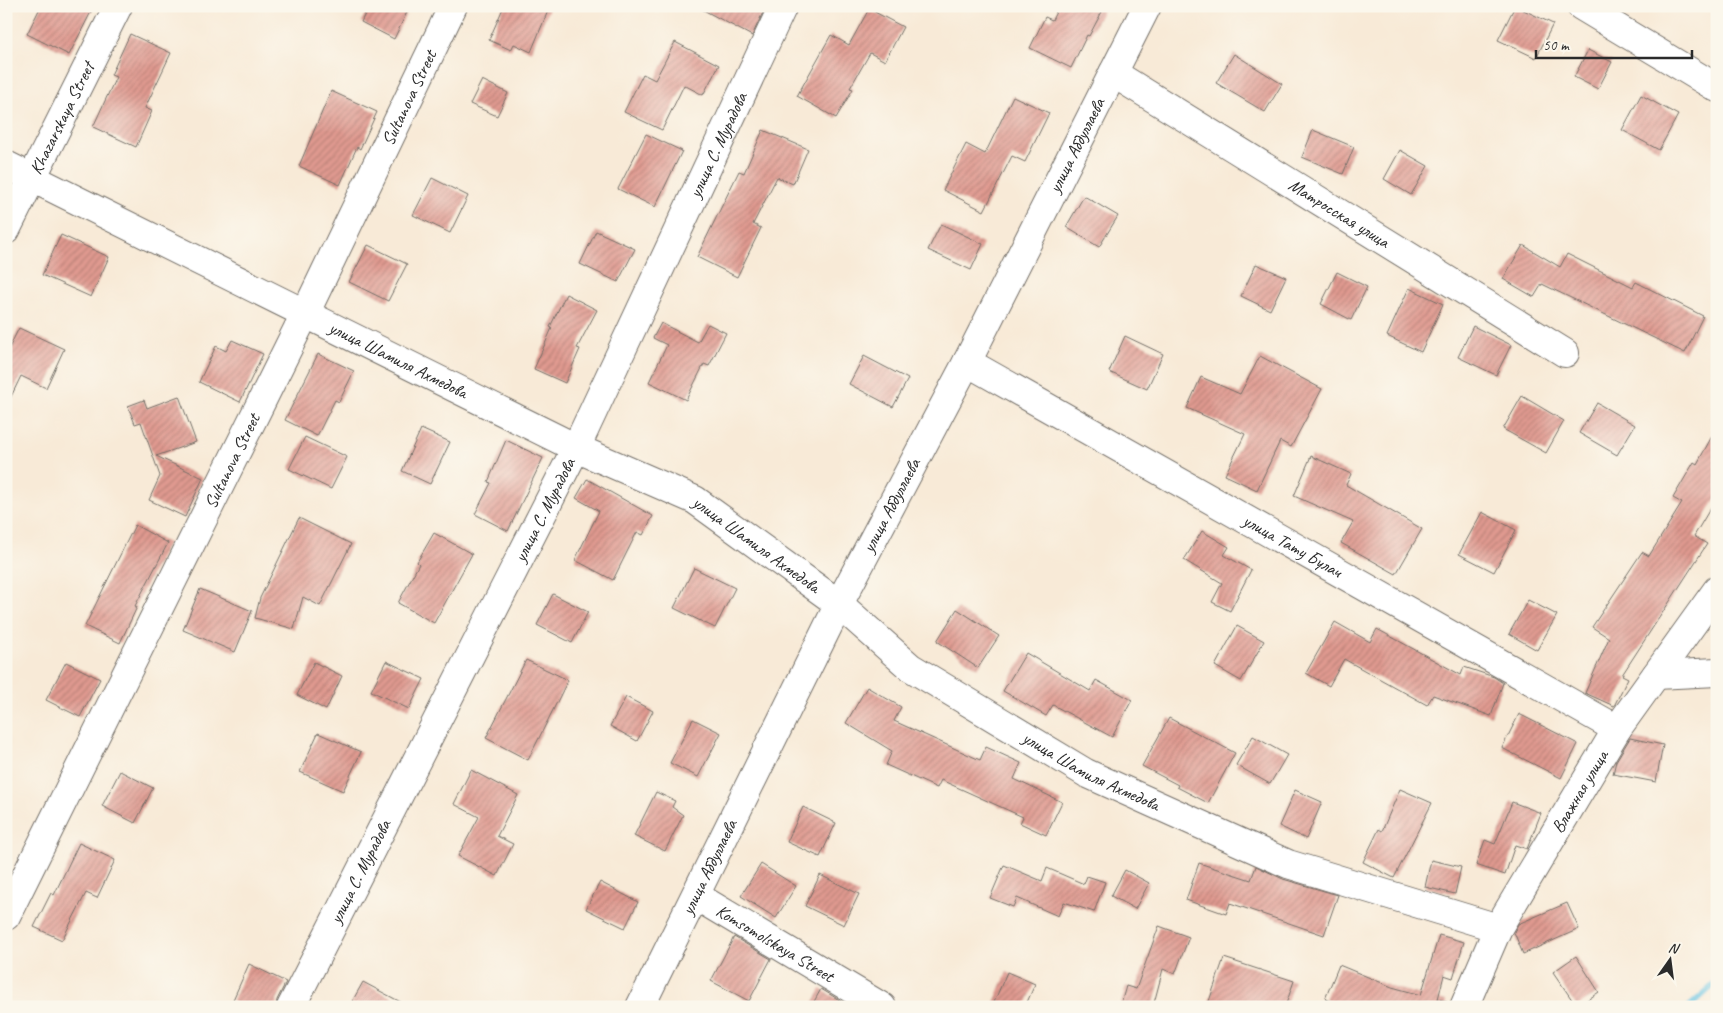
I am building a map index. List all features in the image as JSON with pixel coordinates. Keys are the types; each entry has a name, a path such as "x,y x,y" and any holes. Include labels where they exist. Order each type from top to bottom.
{"street":[{"name":"Khazarskaya Street","path":"6,230 118,6"},
{"name":"Sultanova Street","path":"6,916 305,314 453,6"},
{"name":"улица С. Мурадова","path":"291,1007 576,448 783,6"},
{"name":"улица Абдуллаева","path":"640,1007 839,604 967,362 1147,6"},
{"path":"1581,6 1717,88"},
{"name":"Матросская улица","path":"1113,73 1565,353"},
{"name":"улица Шамиля Ахмедова","path":"6,165 576,448 696,500 839,604 910,667 1086,773 1288,864 1498,928"},
{"name":"улица Тату Булач","path":"967,362 1617,729"},
{"name":"Влажная улица","path":"1464,1007 1498,928 1617,729 1717,590"},
{"path":"1656,675 1717,672"},
{"name":"Komsomolskaya Street","path":"696,896 882,1007"}],"building":[{"path":"41,6 94,6 69,55 27,34"},
{"path":"369,6 410,6 394,39 361,22"},
{"path":"504,6 550,6 531,52 514,44 511,50 489,40"},
{"path":"696,6 766,6 752,36"},
{"path":"1059,6 1105,6 1089,36 1087,35 1071,68 1030,48 1045,17 1052,20"},
{"path":"1515,6 1553,24 1536,58 1498,40"},
{"path":"869,9 903,27 885,61 870,53 850,88 853,89 836,118 797,96 831,35 849,45"},
{"path":"130,34 171,53 145,108 152,111 136,147 93,127 116,77 111,75"},
{"path":"675,42 719,65 703,95 684,85 662,130 624,112 643,74 655,80"},
{"path":"1588,50 1612,62 1598,89 1574,77"},
{"path":"1234,54 1282,84 1265,112 1216,83"},
{"path":"482,80 508,93 497,116 470,104"},
{"path":"331,91 377,112 360,149 357,147 340,185 299,166"},
{"path":"1641,95 1678,115 1659,150 1622,130"},
{"path":"1013,96 1049,113 1025,162 1012,156 984,211 943,190 966,144 985,154"},
{"path":"763,130 808,149 793,184 777,177 753,224 761,228 737,277 697,257 739,171 744,173"},
{"path":"1313,130 1354,147 1343,174 1302,157"},
{"path":"646,134 682,151 655,207 618,189"},
{"path":"1400,150 1428,166 1411,195 1384,179"},
{"path":"432,178 468,196 450,233 413,215"},
{"path":"1084,196 1118,216 1099,247 1066,227"},
{"path":"941,224 983,244 971,270 928,250"},
{"path":"596,231 635,249 618,282 580,264"},
{"path":"61,235 109,257 91,297 42,275"},
{"path":"368,245 407,264 388,301 349,282"},
{"path":"1523,245 1560,267 1567,254 1633,287 1636,282 1703,316 1685,353 1542,284 1534,297 1503,279"},
{"path":"1256,264 1286,277 1270,310 1241,296"},
{"path":"1337,272 1367,287 1351,320 1321,304"},
{"path":"1409,288 1443,304 1421,352 1387,336"},
{"path":"566,294 597,310 577,348 580,349 565,383 534,369 552,328 550,327"},
{"path":"661,323 698,342 708,324 726,333 709,366 704,364 686,400 649,382 667,345 653,338"},
{"path":"1473,326 1511,345 1496,375 1458,357"},
{"path":"19,328 64,349 46,388 21,376 6,407 6,354"},
{"path":"1125,336 1163,354 1147,389 1109,372"},
{"path":"232,340 263,354 240,402 199,382 216,346 226,351"},
{"path":"318,354 354,371 339,402 335,400 317,436 285,420"},
{"path":"864,356 908,379 893,407 849,384"},
{"path":"1260,356 1322,389 1291,447 1280,441 1257,490 1225,475 1245,434 1187,408 1201,377 1240,394"},
{"path":"179,396 196,442 156,456 203,478 185,517 149,500 160,476 141,422 135,424 128,406 144,400 147,408"},
{"path":"1522,396 1564,421 1546,453 1503,429"},
{"path":"1597,403 1635,425 1617,455 1579,433"},
{"path":"1717,427 1717,497 1694,536 1707,544 1622,675 1628,678 1614,706 1585,693 1609,638 1592,627 1642,552 1649,556 1682,503 1673,498 1694,462 1697,464"},
{"path":"421,429 450,442 430,484 402,471"},
{"path":"305,437 347,457 331,489 289,469"},
{"path":"506,440 543,458 508,531 475,514 491,483 488,482"},
{"path":"1311,456 1351,474 1346,485 1422,529 1396,574 1341,543 1353,522 1294,496"},
{"path":"587,479 653,516 643,535 637,532 613,580 575,560 599,511 576,498"},
{"path":"1482,512 1516,530 1494,572 1459,554"},
{"path":"299,518 351,544 320,606 303,597 294,629 255,618 260,598"},
{"path":"135,525 168,543 135,606 137,607 120,643 85,626"},
{"path":"1202,531 1229,547 1224,555 1251,570 1230,611 1212,602 1222,583 1184,560"},
{"path":"434,533 472,554 434,623 398,603 419,564 417,562"},
{"path":"694,568 735,588 715,628 674,608"},
{"path":"200,589 252,611 235,652 183,630"},
{"path":"553,594 588,612 572,643 537,625"},
{"path":"1528,600 1557,615 1537,650 1509,634"},
{"path":"957,609 999,636 978,668 937,641"},
{"path":"1335,622 1370,642 1377,629 1461,675 1464,667 1494,677 1503,683 1491,716 1433,695 1427,705 1344,659 1329,686 1306,673"},
{"path":"1237,626 1264,641 1241,681 1215,666"},
{"path":"1026,653 1090,691 1096,680 1132,700 1112,737 1053,705 1046,716 1003,691"},
{"path":"526,660 568,680 528,760 486,738"},
{"path":"386,661 424,679 409,709 371,691"},
{"path":"66,662 100,679 80,717 46,700"},
{"path":"314,662 342,676 326,710 297,695"},
{"path":"867,687 901,707 894,721 980,760 986,747 1021,763 1014,779 1062,802 1046,835 1020,823 1023,817 941,780 937,788 886,765 892,751 846,723"},
{"path":"626,697 653,711 637,741 610,726"},
{"path":"1519,714 1578,744 1561,778 1502,748"},
{"path":"1169,718 1235,753 1208,803 1142,766"},
{"path":"693,719 721,733 698,777 670,763"},
{"path":"318,733 361,752 343,791 300,772"},
{"path":"1253,736 1287,755 1270,784 1236,765"},
{"path":"1630,738 1663,745 1656,782 1613,774 1616,761"},
{"path":"471,770 518,795 497,836 513,844 497,876 458,856 479,817 454,804"},
{"path":"120,771 153,788 135,823 102,806"},
{"path":"1400,789 1432,803 1394,878 1363,862 1379,829 1382,831"},
{"path":"1295,790 1322,802 1306,839 1279,826"},
{"path":"656,792 675,801 672,807 683,815 665,851 634,836"},
{"path":"1512,802 1541,813 1527,849 1515,845 1505,875 1476,865 1485,840 1495,844"},
{"path":"803,807 836,823 820,857 787,842"},
{"path":"79,843 115,860 97,898 86,893 62,940 34,927 51,893 54,895"},
{"path":"1431,860 1461,867 1455,894 1425,887"},
{"path":"1199,863 1251,880 1256,866 1283,879 1338,895 1324,935 1230,903 1226,914 1186,900"},
{"path":"761,864 796,886 776,918 741,896"},
{"path":"1004,865 1042,881 1047,868 1084,884 1087,876 1105,882 1094,912 1064,902 1058,916 1017,898 1013,907 990,898"},
{"path":"1125,870 1149,883 1135,909 1111,896"},
{"path":"820,875 859,894 844,925 805,906"},
{"path":"600,882 638,902 625,928 586,909"},
{"path":"1567,903 1579,929 1523,954 1514,932 1518,924"},
{"path":"1159,926 1189,937 1175,974 1163,969 1153,1007 1120,1007 1126,986 1136,989"},
{"path":"1439,935 1464,942 1453,978 1444,975 1438,999 1446,1001 1445,1007 1343,1007 1325,999 1339,965 1392,987 1421,995"},
{"path":"734,937 771,959 749,1001 711,981"},
{"path":"1576,956 1599,992 1577,1007 1553,972"},
{"path":"1224,958 1294,981 1285,1007 1207,1007"},
{"path":"249,964 286,982 277,1000 276,1007 242,1007 232,1002"},
{"path":"1007,972 1035,984 1025,1007 992,1007"},
{"path":"363,982 410,1007 349,1007"},
{"path":"821,989 851,1007 811,1007"}],"waterway":[{"path":"1689,1007 1717,982"}]}
